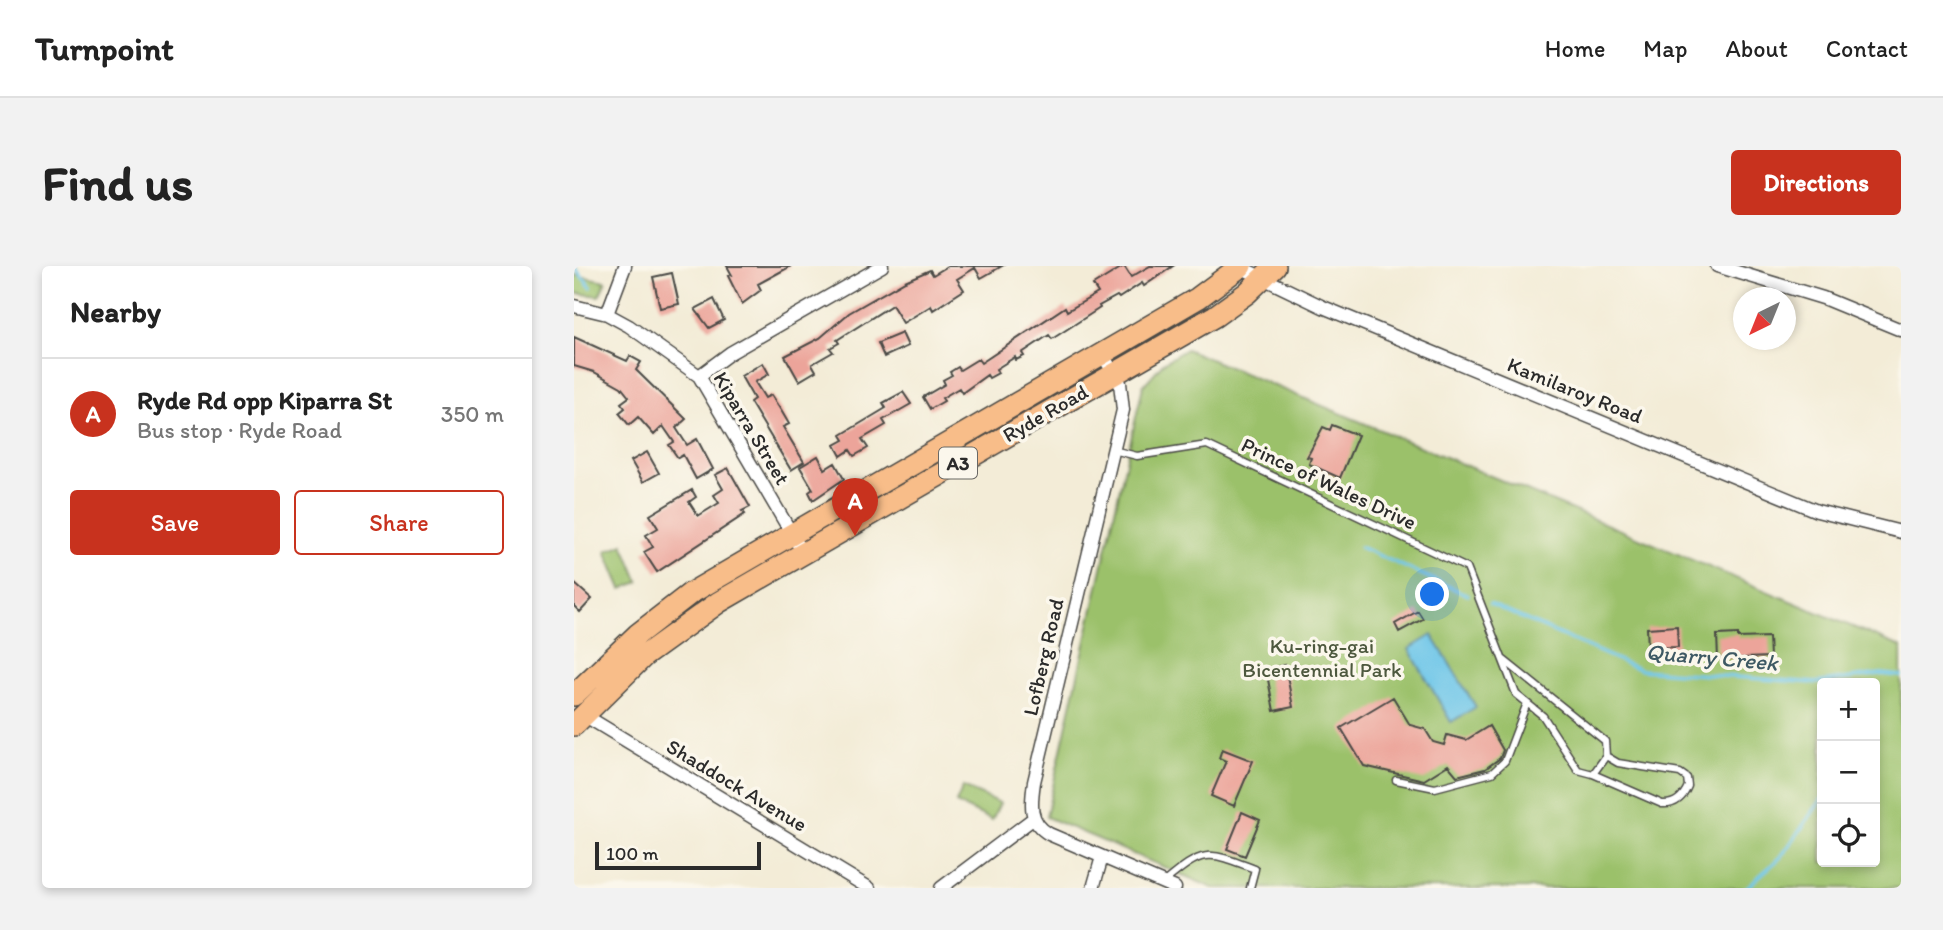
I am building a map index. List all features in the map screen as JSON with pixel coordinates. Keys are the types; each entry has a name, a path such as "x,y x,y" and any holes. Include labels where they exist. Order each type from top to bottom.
{"highway":[{"name":"Ryde Road","path":"574,695 620,649 673,605 1198,298 1241,266"},
{"name":"Ryde Road","path":"579,720 634,665 682,626 803,553 1214,316 1268,273"}],"street":[{"path":"607,314 625,266"},
{"path":"699,376 730,353 882,266"},
{"name":"Kamilaroy Road","path":"1241,266 1268,273 1817,511 1901,532"},
{"path":"1717,266 1823,298 1901,330"},
{"name":"Kiparra Street","path":"574,306 607,314 651,340 699,376 803,553"},
{"name":"Lofberg Road","path":"1034,818 1031,801 1034,782 1123,402 1114,374 1102,354"},
{"name":"Shaddock Avenue","path":"579,720 869,888"},
{"path":"941,888 1034,818 1042,830 1169,885"},
{"path":"1093,888 1102,857"}],"lane":[{"name":"Prince of Wales Drive","path":"1113,450 1137,456 1208,445 1467,568 1516,694 1543,716 1578,770 1662,804 1671,804 1678,800 1688,786 1687,778 1680,773 1618,763 1606,756"},
{"path":"1502,659 1605,741 1606,756 1593,774"},
{"path":"1396,780 1435,788 1492,773 1505,761 1527,703"},
{"path":"1169,885 1193,857 1220,856 1255,869 1250,888"}],"green space":[{"path":"574,275 606,281 599,296 574,293"},
{"name":"Ku-ring-gai Bicentennial Park","path":"1186,349 1901,647 1901,888 1213,888 1046,817 1143,386 1163,363"},
{"path":"623,544 639,582 622,589 606,551"},
{"path":"963,787 1000,803 992,820 956,803"}],"water":[{"path":"1432,635 1476,707 1451,722 1409,649"}],"building":[{"path":"727,266 791,266 758,284 761,290 742,304 728,276 732,275"},
{"path":"948,266 1002,266 981,278 975,268 957,279 964,290 933,310 931,306 903,323 892,305 837,340 839,343 830,348 833,352 812,364 816,371 799,381 785,356 820,338 849,313 905,281 930,270 933,275"},
{"path":"1124,266 1131,277 1150,266 1173,266 1144,286 1142,283 1119,298 1117,296 1099,306 1100,308 1052,339 1049,335 1022,353 1024,356 1016,360 1015,357 996,369 998,373 989,378 987,375 962,393 959,388 930,409 923,397 945,384 943,380 952,375 950,372 958,367 960,370 978,359 981,363 1065,307 1067,311 1098,293 1093,285"},
{"path":"672,273 679,304 660,308 653,277"},
{"path":"714,299 724,320 709,328 695,309"},
{"path":"902,333 908,346 884,357 878,343"},
{"path":"574,337 627,361 630,356 641,362 636,370 686,419 676,428 687,445 697,439 713,469 696,479 683,455 678,458 669,445 674,442 663,426 654,435 638,417 629,425 619,413 625,408 621,403 629,397 621,387 594,372 574,366"},
{"path":"763,363 769,374 755,382 765,398 771,395 782,412 789,424 783,427 804,462 791,470 750,402 754,399 741,376"},
{"path":"903,392 911,404 883,420 886,425 862,439 868,448 854,456 850,450 841,456 835,445 844,440 841,435 886,408 883,403"},
{"path":"1332,425 1358,435 1340,478 1309,464 1311,458 1307,457 1323,427 1330,430"},
{"path":"647,452 659,473 643,482 631,461"},
{"path":"818,456 825,469 835,463 844,479 813,500 809,492 813,489 800,467"},
{"path":"728,468 750,507 742,511 745,514 657,572 644,552 653,547 646,535 658,528 650,515 692,490 696,497 689,502 698,516 719,503 714,495 723,489 715,475"},
{"path":"574,583 592,599 580,612 574,606"},
{"path":"1418,611 1423,619 1399,632 1395,624"},
{"path":"1677,626 1678,647 1648,648 1647,628"},
{"path":"1738,634 1738,638 1769,637 1770,657 1718,659 1717,635"},
{"path":"1285,665 1293,707 1274,711 1266,669"},
{"path":"1393,697 1410,725 1425,729 1433,742 1444,745 1447,735 1466,740 1489,726 1503,750 1500,758 1485,769 1457,776 1448,765 1424,780 1364,766 1341,728"},
{"path":"1222,749 1253,761 1234,806 1211,796 1226,761 1219,758"},
{"path":"1242,812 1260,820 1245,856 1227,849"}],"waterway":[{"path":"574,267 591,287"},
{"name":"Quarry Creek","path":"1360,547 1468,595"},
{"name":"Quarry Creek","path":"1490,604 1641,670 1815,683 1881,674 1901,676"},
{"path":"1746,888 1781,857 1818,804"}],"place":[{"name":"Ryde Rd opp Kiparra St","path":"855,536"}]}
